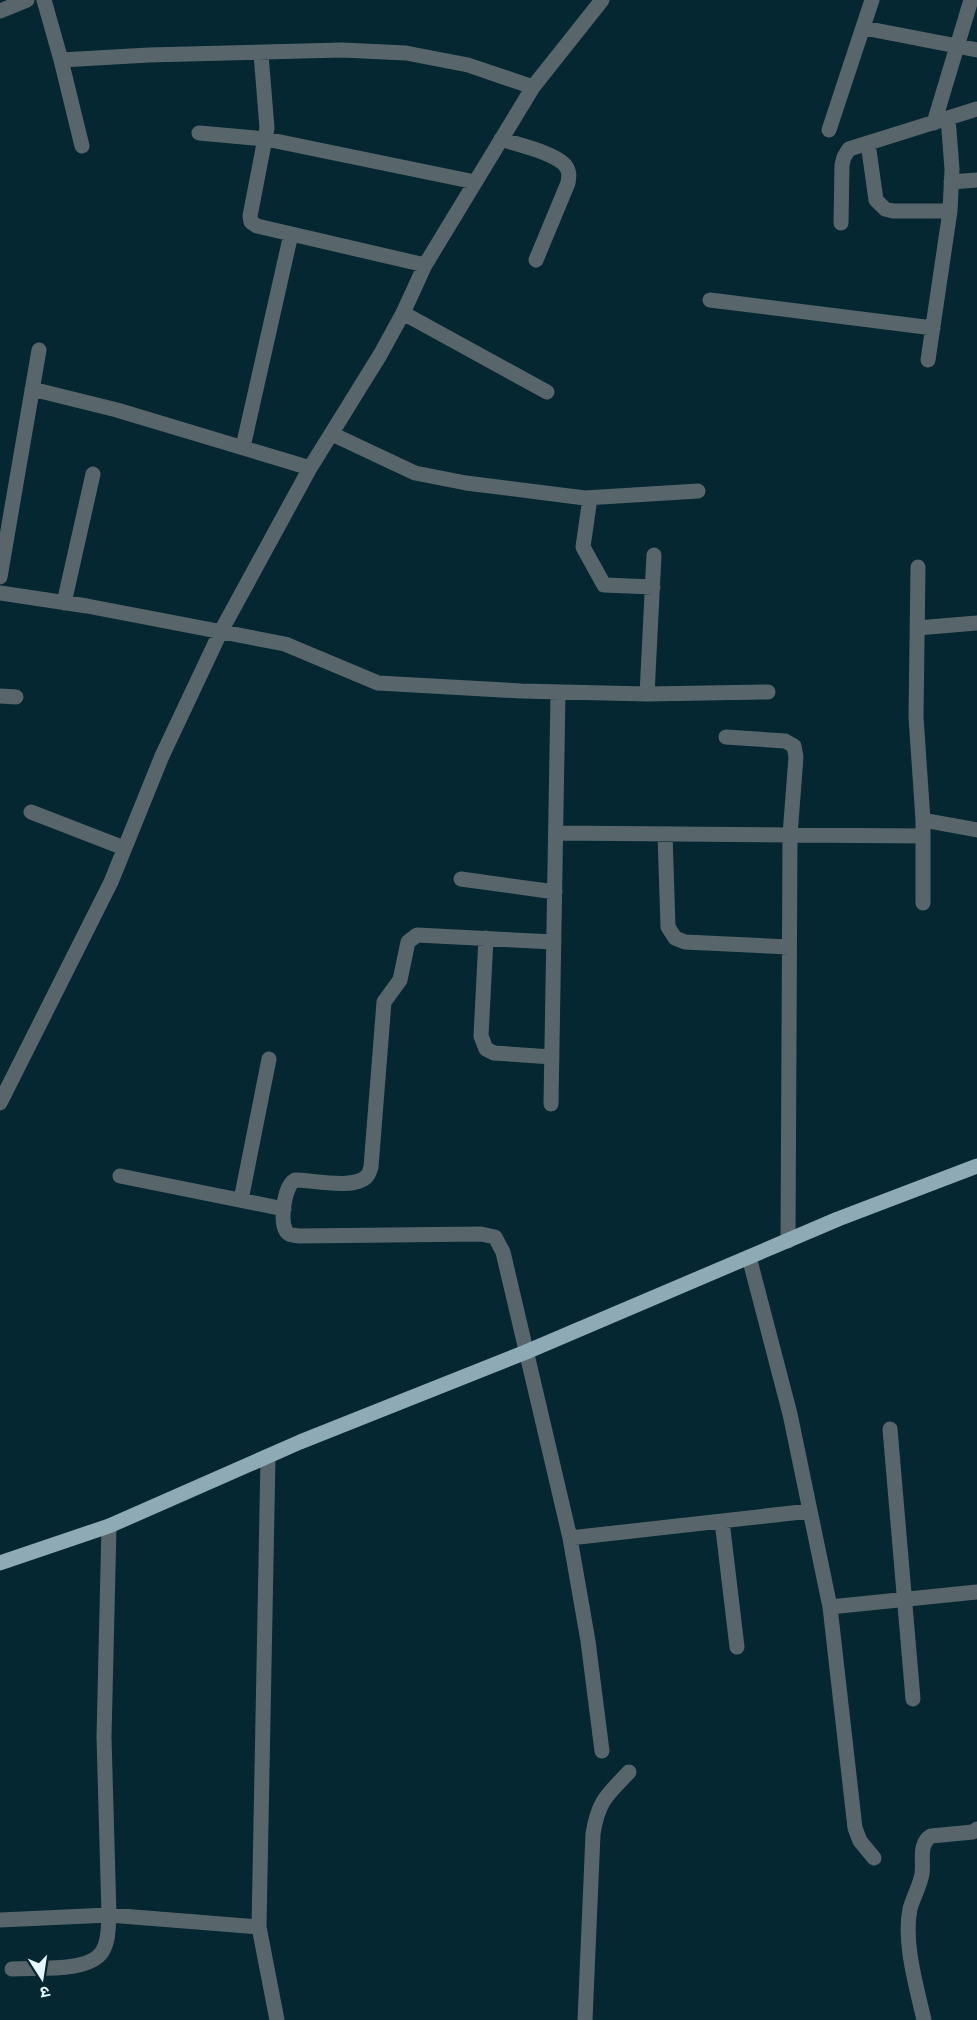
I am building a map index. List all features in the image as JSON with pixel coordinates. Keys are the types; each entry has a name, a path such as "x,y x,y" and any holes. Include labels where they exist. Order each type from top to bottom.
{"main road":[{"path":"0,1563 109,1526 300,1442 526,1352 838,1219 977,1166"}],"street":[{"path":"0,11 27,0"},
{"path":"44,0 82,146"},
{"path":"0,1103 111,882 162,756 220,633 310,468 403,313 425,265 533,87 602,0"},
{"path":"829,130 872,0"},
{"path":"928,360 950,211 952,168 941,121 957,46 971,0"},
{"path":"864,28 977,50"},
{"path":"61,60 149,55 261,54 342,50 406,53 468,65 533,87"},
{"path":"261,54 267,128 250,216 251,222 257,226 425,265"},
{"path":"841,223 842,165 849,149 977,109"},
{"path":"199,133 266,139 475,182"},
{"path":"501,139 553,157 566,166 569,174 568,183 536,260"},
{"path":"868,143 876,200 880,205 893,211 950,211"},
{"path":"951,182 977,180"},
{"path":"243,447 291,234"},
{"path":"710,300 933,328"},
{"path":"403,313 547,392"},
{"path":"0,577 39,350"},
{"path":"32,389 117,410 310,468"},
{"path":"332,434 415,473 466,483 590,498 698,491"},
{"path":"64,603 93,474"},
{"path":"590,498 583,548 604,585 653,587"},
{"path":"647,694 654,555"},
{"path":"918,567 916,717 923,828 923,903"},
{"path":"0,593 285,644 378,683 558,692 647,694 768,692"},
{"path":"917,628 977,623"},
{"path":"551,1104 558,692"},
{"path":"0,696 16,698"},
{"path":"726,737 785,741 794,747 796,757 790,835 788,1241"},
{"path":"31,812 124,848"},
{"path":"556,833 790,835 923,828 977,830"},
{"path":"665,834 668,927 675,938 685,942 789,947"},
{"path":"461,879 555,892"},
{"path":"554,942 417,935 408,942 400,980 384,1002 371,1167 367,1177 349,1184 295,1180 290,1183 286,1190 285,1230 299,1236 481,1234 495,1237 503,1252 570,1538 588,1641 602,1751"},
{"path":"486,938 481,1036 486,1049 494,1053 552,1057"},
{"path":"241,1200 269,1059"},
{"path":"120,1176 284,1209"},
{"path":"749,1257 790,1414 830,1607 855,1828 860,1841 874,1858"},
{"path":"890,1429 913,1699"},
{"path":"268,1457 259,1927 277,2020"},
{"path":"570,1538 810,1511"},
{"path":"722,1521 737,1647"},
{"path":"12,1969 77,1966 89,1963 103,1950 107,1939 110,1915 104,1737 109,1526"},
{"path":"830,1607 977,1592"},
{"path":"585,2020 593,1834 596,1815 603,1799 629,1772"},
{"path":"924,2020 914,1979 909,1928 910,1910 923,1870 922,1846 925,1839 931,1836 973,1832 977,1829"},
{"path":"0,1920 110,1915 259,1927"}]}
